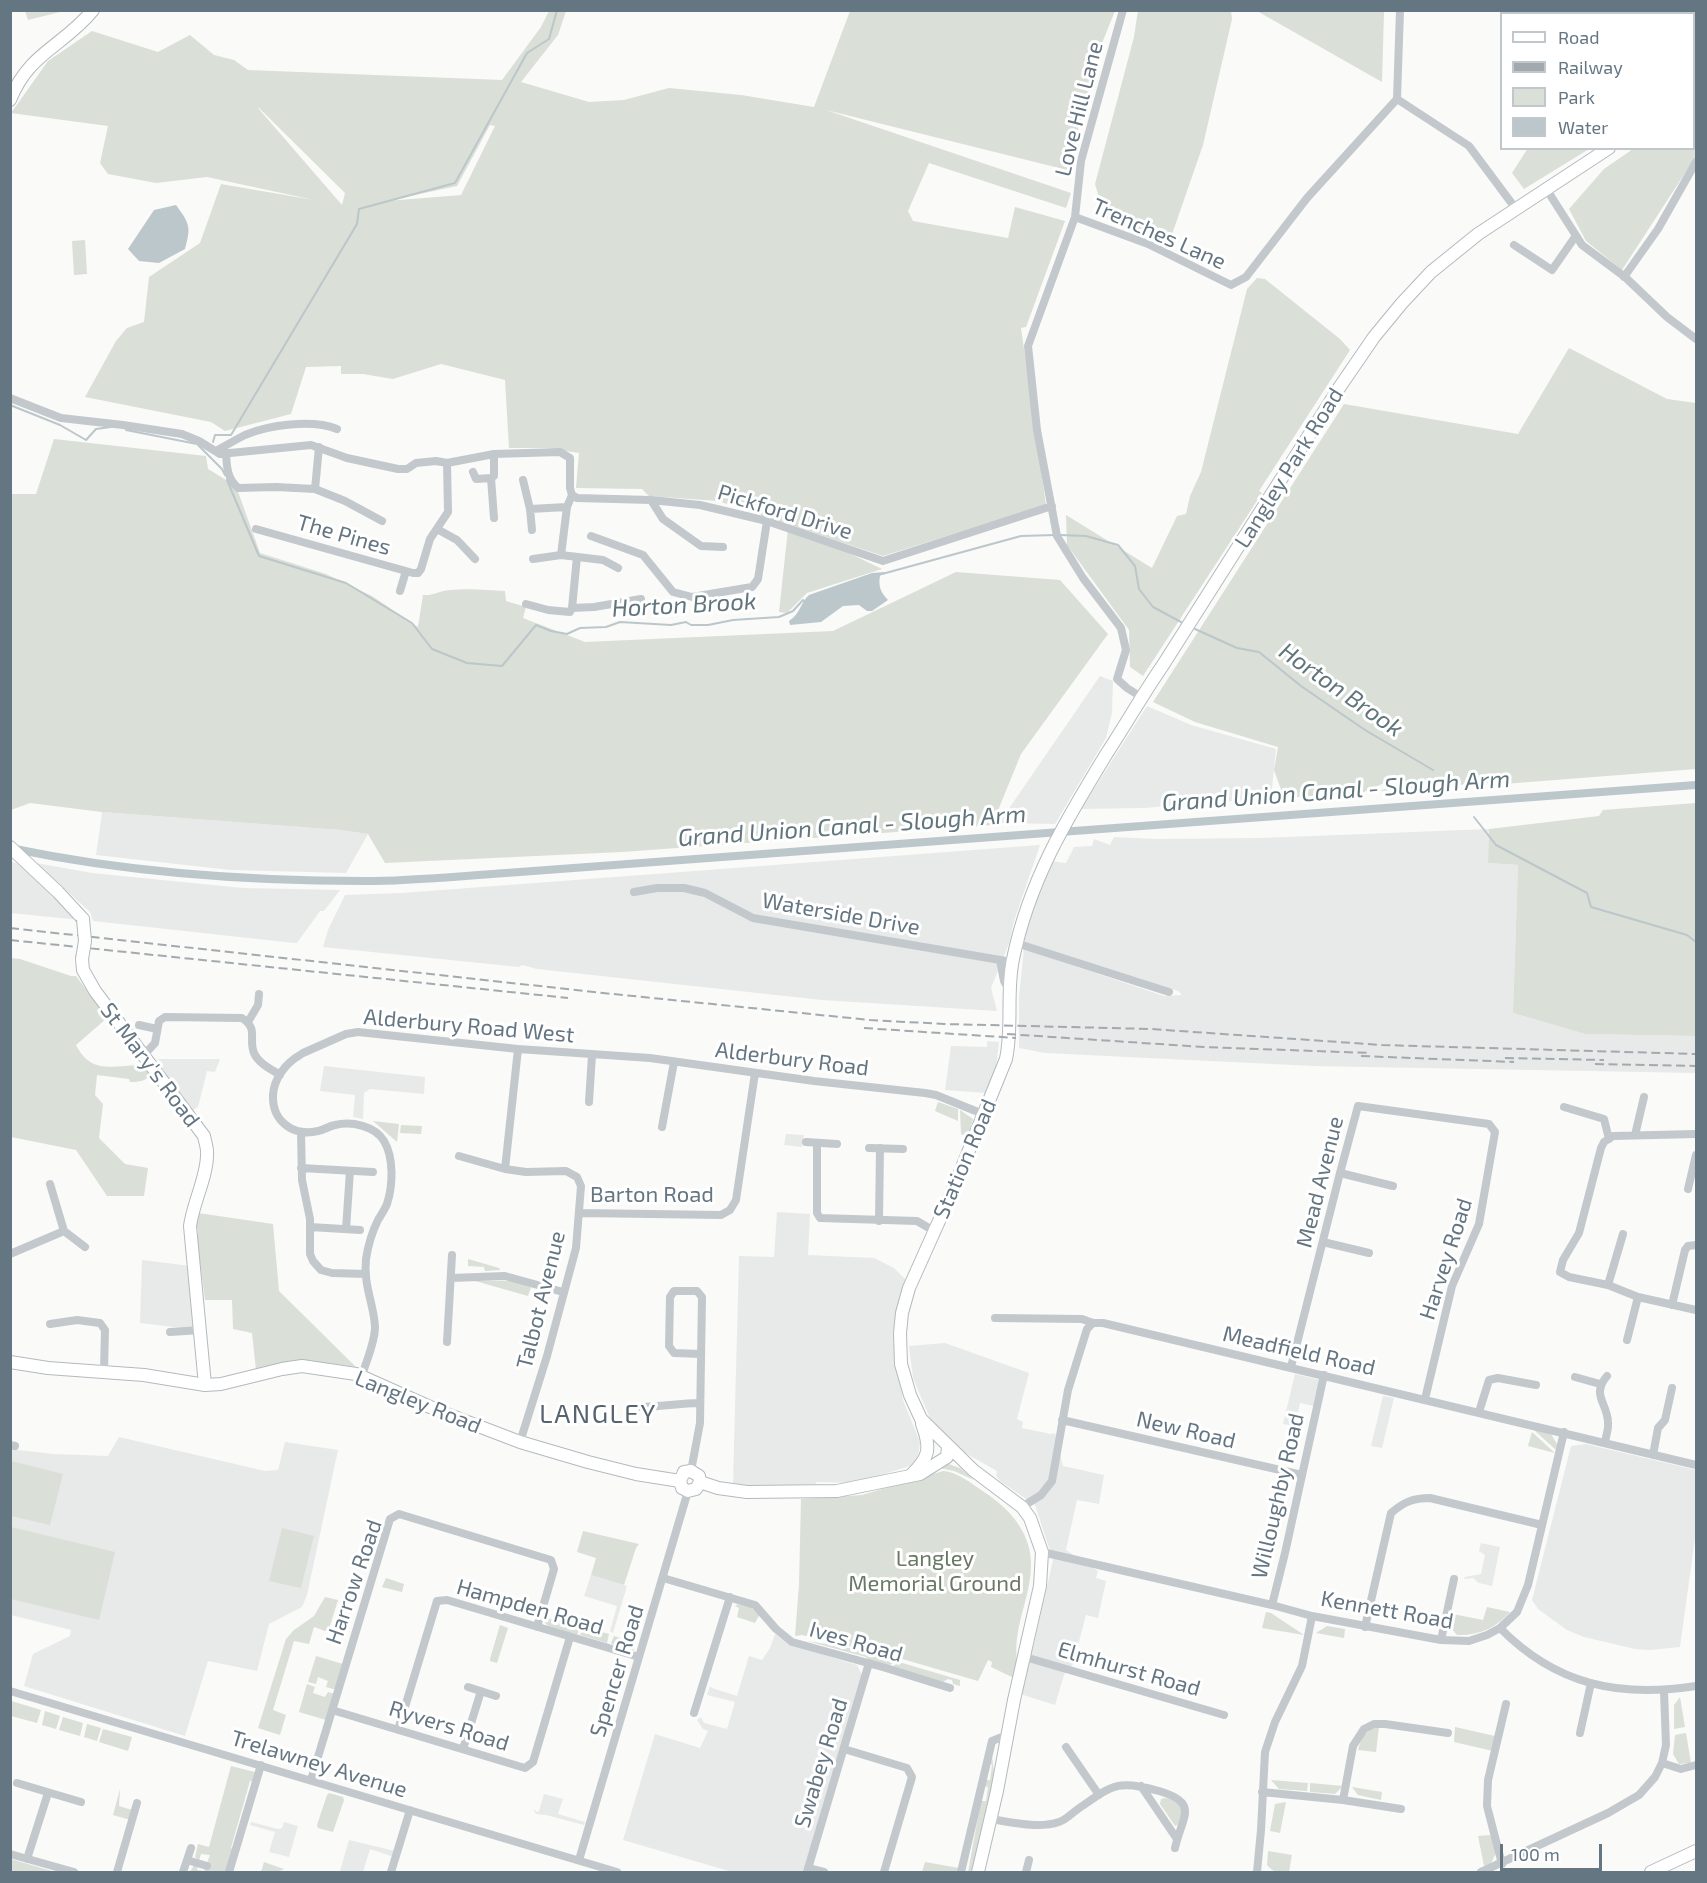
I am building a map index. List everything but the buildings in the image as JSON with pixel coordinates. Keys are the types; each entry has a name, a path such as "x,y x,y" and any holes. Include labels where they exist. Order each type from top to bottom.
{"main road":[{"path":"10,100 16,86 30,66 93,10"},
{"name":"Langley Park Road","path":"1049,853 1065,821 1141,697 1374,337 1431,272 1478,234 1606,150"},
{"name":"St Mary's Road","path":"10,847 31,865 83,919 85,941 83,970 95,991 204,1136 208,1154 191,1212 190,1226 205,1385"},
{"name":"Station Road","path":"946,1451 921,1419 910,1395 901,1364 902,1313 909,1288 1006,1059 1010,1013 1006,961 1016,943 1022,920 1049,853"},
{"name":"Langley Road","path":"10,1362 48,1368 144,1375 205,1385 221,1384 302,1366 362,1376 439,1412 520,1442 588,1462 680,1481"},
{"path":"910,1475 927,1455 927,1437 921,1419"},
{"path":"927,1437 977,1480 1009,1495 1022,1507 1030,1518 1042,1552 1040,1586 1025,1657 1004,1737 1001,1769 978,1872"},
{"path":"700,1482 718,1488 747,1492 841,1490 910,1475 946,1451"},
{"path":"691,1471 699,1476 700,1482 696,1489 688,1491 682,1488 680,1481 684,1472 691,1471"},
{"path":"1651,1872 1696,1851"},
{"path":"1670,1872 1696,1860"}],"street":[{"name":"Love Hill Lane","path":"1075,217 1081,161 1123,10"},
{"path":"1400,10 1397,99 1469,146 1516,209"},
{"name":"Trenches Lane","path":"1141,697 1117,679 1126,650 1121,628 1083,578 1057,535 1037,429 1028,346 1075,217 1148,244 1231,285 1246,278 1307,198 1397,99"},
{"path":"1624,277 1658,228 1696,162"},
{"path":"1547,190 1582,245 1624,277 1667,317 1696,339"},
{"path":"1515,245 1552,270 1575,237"},
{"path":"10,398 61,418 123,424 182,434 221,453 311,445 347,458 398,469 406,469 416,463 447,463 473,456 494,454 548,452 566,454 570,458 572,495 567,507 561,555"},
{"path":"221,453 246,435 280,426 314,424 337,429"},
{"path":"315,489 319,447"},
{"path":"221,453 231,482 238,488 315,489 345,501 382,521"},
{"path":"494,454 495,470 491,478 494,518"},
{"path":"447,463 448,512 437,529 458,540 475,559"},
{"path":"473,472 476,479 491,478"},
{"path":"523,480 532,530"},
{"name":"Pickford Drive","path":"572,495 577,498 651,500 700,505 767,521 883,561 1052,506"},
{"path":"651,500 663,519 701,546 723,547"},
{"path":"530,509 567,507"},
{"path":"591,536 643,555 673,592 692,597 752,587 758,579 767,521"},
{"name":"The Pines","path":"256,529 406,572 418,573 430,539 437,529"},
{"path":"534,559 561,555 603,560 618,568"},
{"path":"526,604 548,610 570,612 577,557"},
{"path":"400,591 406,572"},
{"path":"572,608 594,607 641,599"},
{"name":"Waterside Drive","path":"634,892 657,888 684,888 705,893 753,918 1006,961"},
{"path":"1016,943 1169,992"},
{"path":"249,1022 255,1013 259,994"},
{"path":"144,1055 155,1042 159,1021 165,1017 242,1018 249,1022 253,1031 254,1052 265,1066 280,1075 274,1088 274,1110 288,1127 301,1132 318,1131 336,1124 355,1124 375,1130 383,1140 390,1155 391,1179 387,1204 370,1240 366,1259 367,1291 375,1326 374,1337 362,1376"},
{"path":"139,1025 157,1029"},
{"name":"Alderbury Road West","path":"280,1075 290,1061 304,1052 346,1034 358,1032 592,1055"},
{"path":"505,1169 518,1048"},
{"path":"589,1102 592,1055"},
{"name":"Alderbury Road","path":"592,1055 650,1058 925,1093 936,1095 983,1114"},
{"path":"662,1127 674,1062"},
{"name":"Barton Road","path":"579,1213 721,1215 730,1210 736,1200 755,1073"},
{"path":"1635,1135 1644,1097"},
{"name":"Mead Avenue","path":"1291,1367 1358,1106 1489,1124 1494,1128"},
{"path":"1564,1107 1604,1119 1609,1139"},
{"name":"Harvey Road","path":"1425,1399 1452,1286 1479,1224 1490,1172 1494,1128"},
{"path":"301,1132 301,1168 310,1227 310,1254 313,1261 321,1270 332,1273 366,1274"},
{"path":"1696,1134 1613,1136 1609,1139 1601,1148 1579,1233 1563,1260 1560,1272 1569,1277 1608,1285 1638,1298 1696,1310"},
{"path":"806,1142 837,1144"},
{"path":"817,1143 817,1213 820,1218 917,1221 934,1230"},
{"path":"869,1148 903,1149"},
{"path":"879,1221 880,1148"},
{"path":"1688,1189 1696,1155"},
{"name":"Talbot Avenue","path":"459,1156 505,1169 526,1172 566,1172 577,1177 581,1186 576,1248 547,1356 520,1442"},
{"path":"301,1168 373,1172"},
{"path":"346,1229 350,1171"},
{"path":"1340,1173 1393,1186"},
{"path":"50,1184 64,1231 85,1247"},
{"path":"310,1227 360,1230"},
{"path":"10,1254 64,1231"},
{"path":"1608,1285 1623,1234"},
{"path":"1323,1242 1369,1253"},
{"path":"1672,1305 1685,1250 1688,1246 1696,1245"},
{"path":"447,1342 452,1256"},
{"path":"451,1278 505,1276 563,1292"},
{"path":"691,1471 700,1423 702,1297 697,1291 674,1291 670,1297 669,1346 674,1353 701,1354"},
{"path":"1627,1340 1638,1298"},
{"name":"Meadfield Road","path":"995,1318 1082,1319 1093,1323 1103,1323 1696,1465"},
{"path":"50,1324 77,1320 100,1323 105,1330 104,1371"},
{"path":"1022,1507 1041,1495 1052,1481 1068,1390 1087,1329 1093,1323"},
{"path":"170,1332 201,1330"},
{"name":"Willoughby Road","path":"1042,1552 1272,1605 1324,1375"},
{"path":"1605,1442 1608,1424 1600,1400 1600,1384 1607,1376"},
{"path":"1575,1377 1600,1384"},
{"path":"1479,1412 1489,1380 1498,1378 1536,1385"},
{"path":"1653,1455 1658,1428 1665,1420 1672,1388"},
{"path":"641,1407 700,1403"},
{"name":"New Road","path":"1062,1420 1302,1474"},
{"name":"Kennett Road","path":"1272,1605 1365,1627 1441,1640 1469,1641 1500,1628 1517,1612 1528,1585 1564,1432"},
{"name":"Spencer Road","path":"579,1860 688,1491"},
{"path":"1365,1627 1391,1513 1404,1502 1418,1498 1430,1498 1542,1525"},
{"name":"Harrow Road","path":"311,1780 390,1519 399,1514 551,1560 554,1569 537,1627"},
{"name":"Ives Road","path":"663,1578 755,1605 776,1629 792,1642 950,1688"},
{"path":"1441,1640 1454,1579"},
{"path":"694,1713 729,1597"},
{"name":"Hampden Road","path":"398,1730 437,1601 447,1600 639,1657"},
{"path":"1257,1872 1262,1830 1265,1752 1275,1722 1302,1665 1312,1616"},
{"path":"1500,1628 1518,1647 1552,1670 1591,1683 1634,1692 1664,1691 1696,1686"},
{"name":"Ryvers Road","path":"332,1710 525,1768 533,1762 570,1637"},
{"name":"Elmhurst Road","path":"1025,1657 1224,1715"},
{"name":"Swabey Road","path":"808,1870 869,1664"},
{"path":"1580,1732 1591,1683"},
{"path":"468,1687 496,1696"},
{"name":"Trelawney Avenue","path":"10,1691 617,1872"},
{"path":"463,1749 481,1691"},
{"path":"1480,1872 1502,1864 1608,1813 1639,1795 1655,1777 1662,1763 1666,1745 1664,1691"},
{"path":"1502,1864 1487,1806 1488,1780 1506,1704"},
{"path":"1343,1800 1353,1746 1364,1729 1374,1724 1385,1724 1448,1733"},
{"path":"961,1872 992,1741 1004,1737"},
{"path":"1066,1747 1099,1795"},
{"path":"844,1749 907,1768 912,1777 884,1872"},
{"path":"1662,1763 1681,1769 1696,1765"},
{"path":"230,1872 261,1765"},
{"path":"17,1783 81,1802"},
{"path":"990,1820 1045,1824 1061,1822 1116,1785 1129,1783 1140,1786 1175,1796 1183,1802 1186,1809 1176,1843 1140,1786"},
{"path":"1262,1792 1343,1800 1401,1809"},
{"path":"27,1859 48,1793"},
{"path":"117,1872 137,1803"},
{"path":"391,1872 410,1810"},
{"path":"183,1872 191,1848"},
{"path":"10,1854 74,1872"},
{"path":"187,1860 207,1866"},
{"path":"1026,1872 1029,1860"},
{"path":"808,1870 824,1872"}],"shaded area":[{"path":"1100,676 1113,681 1112,713 1106,738 1055,824 999,823"},
{"path":"1147,706 1191,725 1276,749 1271,798 1144,808 1081,809"},
{"path":"102,812 368,834 346,873 230,870 96,855"},
{"path":"1489,829 1488,863 1518,865 1513,1013 1585,1034 1696,1036 1696,1073 1314,1066 1045,1053 1019,1048 1019,996 1024,949 1164,996 1182,995 1178,991 1022,941 1050,861 1066,863 1074,847 1092,846 1094,839 1110,845 1114,837 1262,838"},
{"path":"1040,845 1014,921 1009,943 991,988 997,1011 822,1000 537,969 522,965 519,967 323,947 328,930 345,895 402,893"},
{"path":"10,861 29,868 80,920 11,913"},
{"path":"36,863 92,873 243,888 340,890 324,911 320,911 297,943 294,943 93,921 90,912"},
{"path":"987,1041 999,1042 995,1077 987,1093 945,1090 951,1046 987,1047"},
{"path":"158,1059 220,1059 215,1072 207,1071 198,1107 193,1110 166,1075"},
{"path":"324,1066 425,1077 424,1094 370,1089 364,1093 363,1119 353,1117 355,1095 320,1091"},
{"path":"786,1134 804,1135 802,1147 784,1145"},
{"path":"777,1212 810,1214 808,1255 874,1258 894,1268 905,1279 909,1279 898,1361 903,1400 920,1442 918,1459 913,1465 855,1483 816,1482 816,1484 783,1486 733,1485 739,1256 774,1257"},
{"path":"142,1260 191,1266 193,1327 182,1328 140,1323"},
{"path":"945,1343 1029,1373 1017,1419 1023,1422 1022,1428 1055,1433 1063,1466 1104,1475 1099,1504 1077,1500 1066,1550 1098,1571 1096,1578 1106,1581 1098,1618 1086,1615 1073,1664 1064,1675 1055,1705 1020,1694 1053,1560 1035,1505 1000,1481 996,1476 997,1471 962,1453 934,1428 913,1378 909,1346"},
{"path":"1295,1374 1320,1380 1314,1406 1300,1403 1295,1426 1283,1424"},
{"path":"1383,1396 1394,1398 1382,1448 1371,1446"},
{"path":"119,1437 265,1471 278,1470 285,1442 338,1450 307,1595 302,1607 269,1624 257,1671 208,1661 185,1736 24,1686 33,1654 70,1636 71,1630 11,1615 10,1449 53,1454 108,1456"},
{"path":"1586,1444 1696,1470 1696,1531 1680,1647 1635,1649 1584,1637 1567,1630 1538,1609 1532,1600 1571,1446"},
{"path":"1481,1543 1500,1547 1492,1586 1479,1583 1473,1578 1464,1579 1481,1574 1485,1555 1479,1551"},
{"path":"591,1575 627,1586 613,1633 610,1631 617,1606 584,1596"},
{"path":"775,1634 789,1644 857,1665 863,1677 805,1871 732,1872 623,1840 655,1734 700,1748 708,1731 703,1729 697,1720 701,1717 704,1723 727,1729 735,1702 707,1695 710,1686 737,1696 749,1656 762,1660"},
{"path":"544,1794 563,1799 558,1814 585,1822 584,1825 536,1814 533,1809 539,1811"},
{"path":"251,1822 278,1829 282,1828 284,1822 298,1826 289,1857 269,1852 275,1832 250,1825"},
{"path":"349,1840 395,1851 394,1857 370,1849 363,1872 340,1871"}],"green space":[{"path":"25,10 64,11 28,20"},
{"path":"1138,10 1231,11 1232,19 1203,145 1169,243 1105,217 1095,184 1134,37"},
{"path":"549,11 566,11 558,35 521,82 589,102 624,100 669,88 741,95 814,107 850,11 1115,11 1100,48 1067,170 826,110 1071,193 1066,208 929,163 908,211 913,221 1008,238 1015,207 1065,221 1026,327 1021,328 1046,505 883,556 718,501 649,496 642,489 576,488 579,453 548,448 509,448 505,380 441,364 393,379 363,374 341,374 341,366 306,367 291,414 225,431 211,422 85,397 116,341 127,328 144,322 149,277 200,243 221,184 314,200 207,177 156,183 108,174 100,163 108,126 11,113 48,61 92,31 158,52 190,35 214,55 234,60 248,70 502,80 541,27","holes":["258,108 345,193 342,205","490,125 495,126 461,195 387,201 457,186"]},
{"path":"1257,11 1384,11 1382,82"},
{"path":"1696,11 1696,81 1695,12 1508,12"},
{"path":"1695,105 1696,156 1622,270 1586,241 1569,209 1604,169 1632,150 1695,150"},
{"path":"1527,150 1587,150 1524,189 1512,173"},
{"path":"85,240 87,274 74,275 72,241"},
{"path":"1257,278 1265,279 1340,339 1350,350 1259,491 1262,493 1143,676 1130,667 1129,630 1067,545 1066,515 1152,568 1177,516 1186,514 1190,496 1201,472 1247,289"},
{"path":"1569,348 1667,399 1696,403 1696,769 1380,791 1406,780 1398,777 1364,792 1284,798 1274,770 1278,747 1195,722 1153,702 1344,404 1518,434"},
{"path":"54,439 206,456 208,469 236,486 260,553 326,574 372,596 418,627 423,595 447,590 471,589 505,591 506,601 526,607 523,618 585,642 833,631 956,572 1060,580 1108,634 1021,754 992,825 622,852 385,863 368,834 341,830 102,812 30,803 11,810 11,494 36,494"},
{"path":"788,529 882,569 807,593 787,613 779,612"},
{"path":"1696,803 1696,1036 1585,1034 1513,1013 1518,865 1488,863 1489,829 1599,816 1603,810"},
{"path":"11,958 76,976 107,1018 76,1045 82,1055 97,1065 106,1067 145,1065 153,1074 145,1080 134,1082 130,1082 129,1079 97,1075 95,1095 103,1104 99,1138 125,1164 148,1168 144,1196 107,1196 76,1150 11,1137"},
{"path":"938,1102 958,1109 958,1121 935,1111"},
{"path":"960,1110 973,1119 968,1138 961,1134"},
{"path":"373,1121 399,1124 397,1142"},
{"path":"401,1125 422,1126 421,1134 400,1133"},
{"path":"198,1213 273,1224 279,1291 356,1367 329,1363 294,1362 256,1370 252,1333 233,1329 232,1300 205,1300 198,1229 196,1229"},
{"path":"468,1259 500,1270 485,1271 484,1267 468,1266"},
{"path":"475,1281 513,1281 531,1287 528,1296"},
{"path":"1534,1430 1551,1434 1557,1444 1556,1450"},
{"path":"1532,1432 1555,1453 1528,1446"},
{"path":"11,1461 63,1474 50,1525 11,1516"},
{"path":"949,1464 960,1468 974,1480 954,1471 939,1468"},
{"name":"Langley Memorial Ground","path":"943,1471 965,1479 993,1498 1017,1523 1028,1543 1031,1575 1017,1638 1016,1679 991,1667 992,1662 988,1660 978,1681 899,1658 802,1635 795,1636 801,1499 862,1495"},
{"path":"11,1527 115,1552 99,1620 11,1599"},
{"path":"282,1528 314,1536 301,1588 269,1581"},
{"path":"583,1531 639,1544 624,1585 591,1575 596,1558 577,1552"},
{"path":"386,1578 404,1584 402,1592 382,1587"},
{"path":"325,1597 338,1600 328,1632 314,1627 309,1644 294,1641 273,1710 286,1715 280,1735 258,1728 286,1639 294,1630 314,1616"},
{"path":"738,1604 750,1607 760,1614 755,1623 737,1617 739,1608 735,1606"},
{"path":"1487,1607 1510,1612 1493,1627 1479,1632 1457,1635 1451,1628 1453,1614 1483,1620"},
{"path":"1266,1612 1271,1613 1304,1635 1262,1628"},
{"path":"547,1618 575,1624 579,1630 577,1635 549,1627 545,1623"},
{"path":"500,1625 508,1628 497,1663 490,1659"},
{"path":"1327,1626 1345,1629 1344,1638 1316,1633"},
{"path":"584,1627 609,1634 607,1643 580,1635"},
{"path":"614,1636 636,1643 633,1652 614,1646 611,1643"},
{"path":"807,1641 845,1647 897,1661 888,1666 866,1657"},
{"path":"316,1656 343,1664 337,1690 326,1687 328,1681 318,1677 316,1684 308,1682"},
{"path":"899,1662 960,1680 960,1686 953,1684 952,1680 948,1679 943,1682 892,1667"},
{"path":"307,1684 315,1687 313,1693 325,1697 328,1692 335,1694 326,1720 299,1712"},
{"path":"1680,1697 1685,1727 1674,1729 1674,1705"},
{"path":"11,1701 41,1710 37,1723 11,1716"},
{"path":"45,1711 60,1716 56,1729 42,1725"},
{"path":"63,1717 83,1723 80,1736 59,1730"},
{"path":"87,1724 101,1728 97,1741 84,1737"},
{"path":"1379,1727 1376,1752 1358,1750 1365,1735"},
{"path":"1455,1727 1495,1736 1493,1751 1454,1742"},
{"path":"103,1729 132,1737 128,1751 99,1742"},
{"path":"1686,1733 1691,1763 1679,1764 1673,1754 1675,1735"},
{"path":"992,1756 995,1782 993,1793 971,1872 968,1872 981,1801 986,1801 988,1787 983,1786 985,1780 990,1780 992,1765 988,1763"},
{"path":"231,1766 255,1772 254,1782 250,1781 231,1848 235,1851 229,1872 190,1872 194,1865 198,1865 197,1870 204,1871 210,1855 201,1854 199,1861 195,1857 198,1844 209,1847"},
{"path":"1271,1780 1308,1783 1307,1791 1279,1789"},
{"path":"1310,1783 1343,1786 1335,1794 1310,1792"},
{"path":"1352,1787 1382,1792 1381,1800 1358,1795"},
{"path":"120,1789 119,1806 132,1810 134,1821 113,1815"},
{"path":"329,1793 343,1797 344,1800 333,1832 318,1828 317,1825"},
{"path":"1161,1799 1181,1801 1183,1806 1180,1824 1175,1826 1160,1804"},
{"path":"1286,1802 1280,1833 1270,1831 1275,1804"},
{"path":"1491,1835 1496,1853 1491,1863 1484,1866 1478,1836"},
{"path":"1268,1851 1292,1855 1289,1872 1277,1872 1267,1865"},
{"path":"11,1859 55,1872 11,1872"},
{"path":"264,1862 284,1869 278,1872 261,1872"},
{"path":"925,1862 959,1868 958,1872 922,1872"}],"water":[{"path":"176,205 188,226 185,249 159,263 139,261 128,249 154,210"},
{"path":"885,572 880,576 879,583 888,600 872,611 867,611 859,605 843,606 821,622 790,625 789,621 796,615 809,595 872,573"}],"waterway":[{"path":"213,442 215,435 231,435 357,224 359,209 455,183 527,53 549,39 557,10"},
{"name":"Horton Brook","path":"10,405 60,425 86,440 96,429 111,427"},
{"name":"Horton Brook","path":"126,430 197,444 225,475"},
{"name":"Horton Brook","path":"227,480 259,556 346,583 412,623 432,649 467,663 502,666 536,625 567,634 580,628 606,627 620,622 671,625 686,622 691,625 708,625 733,620 779,617 793,611 803,600 805,602"},
{"name":"Horton Brook","path":"882,574 1021,536 1055,535"},
{"name":"Horton Brook","path":"1060,535 1086,536 1118,545 1135,566 1139,589 1153,607 1181,622"},
{"name":"Horton Brook","path":"1195,629 1237,648 1259,652 1301,686 1365,730 1433,770"},
{"name":"Grand Union Canal - Slough Arm","path":"15,849 102,864 189,874 277,879 400,880 1696,785"},
{"name":"Horton Brook","path":"1474,817 1496,845 1587,893 1591,907 1687,935 1696,942"}],"railway":[{"path":"10,928 870,1020 1151,1029 1382,1045 1696,1054"},
{"path":"10,940 568,998"},
{"path":"864,1028 1016,1038"},
{"path":"1007,1034 1204,1047 1370,1053"},
{"path":"1361,1056 1514,1062"},
{"path":"1505,1058 1604,1060"},
{"path":"1595,1064 1696,1066"}],"district":[{"name":"LANGLEY","path":"598,1414"}]}
